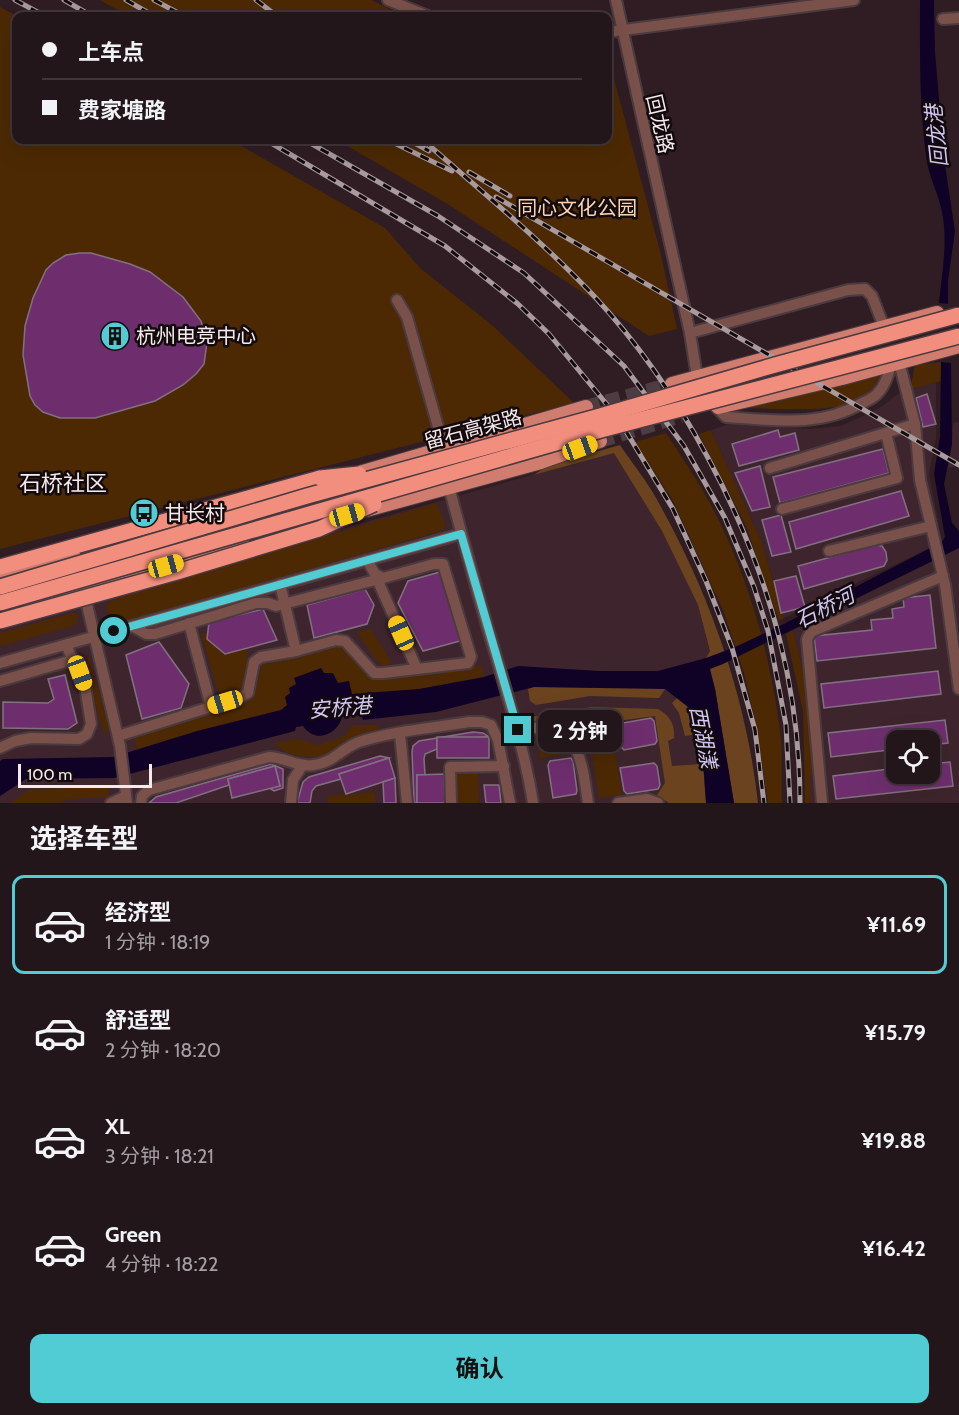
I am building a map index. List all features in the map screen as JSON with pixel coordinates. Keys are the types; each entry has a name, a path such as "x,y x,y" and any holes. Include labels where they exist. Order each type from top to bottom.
{"highway":[{"path":"884,331 959,309"},
{"name":"留石高架路","path":"0,587 307,496 600,416 884,331 959,315"},
{"name":"留石高架路","path":"0,603 601,430 959,336"},
{"path":"931,343 959,344"},
{"path":"0,567 320,478 407,468"},
{"path":"0,621 177,572 319,529 414,485"}],"main road":[{"path":"672,384 884,331"},
{"path":"701,410 842,378 959,344"},
{"path":"0,578 586,407"},
{"path":"0,614 541,462 600,441"}],"street":[{"path":"388,0 418,12"},
{"name":"回龙路","path":"615,0 690,333 697,377"},
{"path":"612,31 854,0"},
{"path":"943,19 959,18"},
{"path":"690,333 848,290 865,289 872,296 884,331"},
{"path":"398,300 407,317 444,448"},
{"path":"697,377 704,395 726,417 797,421 844,413 877,395 895,364"},
{"path":"895,364 915,424 920,480 943,576 959,689"},
{"path":"770,468 915,424"},
{"path":"782,509 897,478 886,433"},
{"path":"449,487 496,658 510,699 528,769 533,803"},
{"path":"829,551 931,526"},
{"path":"0,663 461,534"},
{"path":"367,560 380,579 417,669"},
{"path":"118,736 248,693 254,662 261,657 296,651 336,639 345,641 374,673 383,674 468,663 471,657 443,564 434,564 276,606 256,603 155,634 146,634 132,626"},
{"path":"822,803 807,639 811,632 943,576"},
{"path":"280,584 296,651"},
{"path":"84,590 121,753 126,799 111,803"},
{"path":"189,623 211,707"},
{"path":"0,748 15,741 31,738 79,739 87,734 91,724 90,709 80,673 66,645"},
{"path":"0,681 72,660"},
{"path":"141,803 142,796 149,790 269,757 279,757 302,766 315,765 335,758 357,743 469,722 491,725 495,732 505,768 510,803"},
{"path":"518,730 542,728 558,730 567,736 578,750 582,760 588,803"},
{"path":"400,734 407,803"},
{"path":"291,803 293,780 302,766"},
{"path":"451,803 450,767 528,769"},
{"path":"618,803 647,799 658,803"}],"shaded area":[{"path":"936,382 936,438 929,474 942,542 784,618 762,543 711,430 729,424 811,429 841,426 878,409 898,394"},
{"path":"959,422 959,466 948,468 953,423"},
{"path":"620,445 656,498 693,570 708,607 722,645 744,723 758,803 734,803 715,689 706,658 710,651 698,605 662,531 614,453 533,475 552,464"},
{"path":"614,452 662,531 698,605 710,651 706,658 723,803 0,803 0,625"},
{"path":"959,548 959,803 806,803 807,687 793,630"},
{"path":"534,687 665,689 659,698 590,696 536,705 530,701 528,689"},
{"path":"678,697 688,707 698,734 685,736 679,713 672,703"},
{"path":"592,707 658,709 666,715 674,729 674,738 668,741 672,766 703,764 706,803 669,803 657,795 665,783 655,716 563,728 540,722 533,724 531,717"}],"green space":[{"path":"100,0 371,0 396,12 121,12"},
{"path":"0,7 12,13 12,144 238,144 385,228 420,268 493,326 574,403 0,549"},
{"name":"同心文化公园","path":"612,71 661,255 677,329 649,336 449,205 344,144 612,144"},
{"path":"941,362 941,381 910,390 915,365"},
{"path":"881,375 874,387 865,395 844,405 808,409 738,408"},
{"path":"711,430 762,543 784,618 779,621 746,526 699,434"},
{"path":"666,433 699,484 718,519 753,607 769,668 780,730 782,803 768,803 756,724 744,673 723,610 672,499 635,442"},
{"path":"436,503 445,522 444,530 121,623 114,623 109,616 106,605 112,600"},
{"path":"76,612 78,620 73,626 0,646 0,633"},
{"path":"243,624 247,640 248,686 234,694 218,692 201,634"},
{"path":"371,629 392,663 384,666 377,662 357,632"},
{"path":"793,630 807,687 815,774 810,776 811,803 805,803 803,711 786,634"},
{"path":"340,646 374,678 481,665 484,677 352,705 337,683 296,684 287,705 282,710 137,750 134,736 251,700 262,665"},
{"path":"81,654 90,659 109,729 104,735"},
{"path":"352,725 378,725 376,735 337,752 317,757 295,755 279,748 275,743 299,739 318,745 344,736"},
{"path":"537,735 559,740 564,754 540,759"},
{"path":"614,743 622,795 599,798 591,747"},
{"path":"478,772 479,803 454,803 454,773"},
{"path":"108,786 109,797 70,799 59,803 10,803 29,790"},
{"path":"375,792 375,803 328,803 328,796"}],"water":[{"name":"回龙港","path":"920,0 934,0 935,52 944,159 955,231 948,281 948,304 939,303 944,258 944,223 927,163 924,136 920,78"},
{"path":"941,362 951,363 952,444 944,484 952,523 959,531 959,548 710,669 734,803 706,803 702,746 694,721 688,707 665,689 534,687 436,712 363,720 361,715 349,716 349,713 343,713 337,727 321,736 308,732 303,726 296,727 295,731 114,778 26,779 0,796 0,761 3,759 113,757 197,731 281,710 287,705 285,697 290,693 289,688 296,684 294,678 321,668 324,673 333,673 338,683 349,681 352,694 419,689 484,677 518,666 599,671 658,671 706,658 735,647 942,542 945,537 934,474 940,437"}],"building":[{"name":"杭州电竞中心","path":"91,253 150,272 183,297 201,321 207,342 204,364 196,374 183,385 155,401 95,418 60,418 43,412 35,405 30,396 23,355 25,326 33,298 46,270 53,263 66,255"},
{"path":"927,394 936,424 923,427 916,398"},
{"path":"778,430 780,437 795,433 799,450 739,466 732,444"},
{"path":"883,449 889,473 780,503 773,477"},
{"path":"760,466 770,507 752,511 735,473"},
{"path":"901,491 909,516 796,549 789,522"},
{"path":"781,515 791,552 772,556 762,520"},
{"path":"875,545 882,546 886,552 887,560 884,566 804,589 798,566"},
{"path":"440,572 460,641 423,651 398,603 408,581"},
{"path":"796,576 805,607 781,613 774,581"},
{"path":"365,589 374,605 367,624 314,638 307,605"},
{"path":"930,595 936,648 817,661 814,636 872,630 871,620 893,618 892,609 904,607 903,598"},
{"path":"263,609 277,640 225,654 207,639 209,622"},
{"path":"159,642 189,684 181,708 142,719 126,655"},
{"path":"938,671 941,694 824,708 821,684"},
{"path":"65,675 77,723 68,729 3,728 3,702 48,703 54,699 48,679"},
{"path":"603,710 606,713 609,733 607,736 577,742 574,739 569,716"},
{"path":"651,718 654,721 657,741 655,744 624,750 621,747 617,724"},
{"path":"945,720 948,743 940,744 940,730 886,730 886,750 831,757 828,733"},
{"path":"473,732 483,733 489,737 437,740 437,749 425,754 425,775 417,775 417,803 414,803 413,746 419,741"},
{"path":"437,737 489,737 489,758 437,758"},
{"path":"380,756 389,758 339,774 341,779 316,786 312,791 310,803 297,803 303,782 309,777"},
{"path":"389,758 395,778 346,794 339,774"},
{"path":"571,758 576,794 553,798 548,765 550,761"},
{"path":"950,762 953,786 836,799 833,776 886,769 886,784 940,784 940,763"},
{"path":"654,763 657,766 660,785 658,789 627,794 624,791 620,768"},
{"path":"271,764 283,769 283,788 274,791 269,788 280,786 275,766 228,779 229,785 176,803 149,803 156,797"},
{"path":"275,766 280,786 232,798 228,779"},
{"path":"444,774 445,803 417,803 417,775"},
{"path":"395,778 396,803 384,803 383,782"},
{"path":"484,785 499,785 501,803 486,803"}],"tunnel":[{"path":"586,407 672,384"},
{"path":"600,441 681,416"}],"railway":[{"path":"15,0 38,12"},
{"path":"64,0 85,12"},
{"path":"126,0 147,12"},
{"path":"154,0 176,12"},
{"path":"256,0 272,12"},
{"path":"273,144 445,246 518,304 549,334 618,418 673,509 706,581 732,648 755,730 764,803"},
{"path":"312,144 438,216 524,273 624,366 684,446 725,518 754,587 768,631 786,725 790,803"},
{"path":"396,144 452,171"},
{"path":"416,144 429,151"},
{"path":"428,144 532,235 594,296 655,371 708,457 750,549 767,595 780,641 795,721 800,803"},
{"path":"469,172 510,196"},
{"path":"496,197 959,465"}],"place":[{"name":"杭州电竞中心","path":"115,336"},
{"name":"甘长村","path":"144,513"}],"district":[{"name":"石桥社区","path":"63,483"}],"route":[{"path":"114,631 461,534 518,730"}],"water label":[{"name":"石桥河","path":"825,608"},
{"name":"安桥港","path":"340,708"},
{"name":"西湖漾","path":"703,737"}]}
